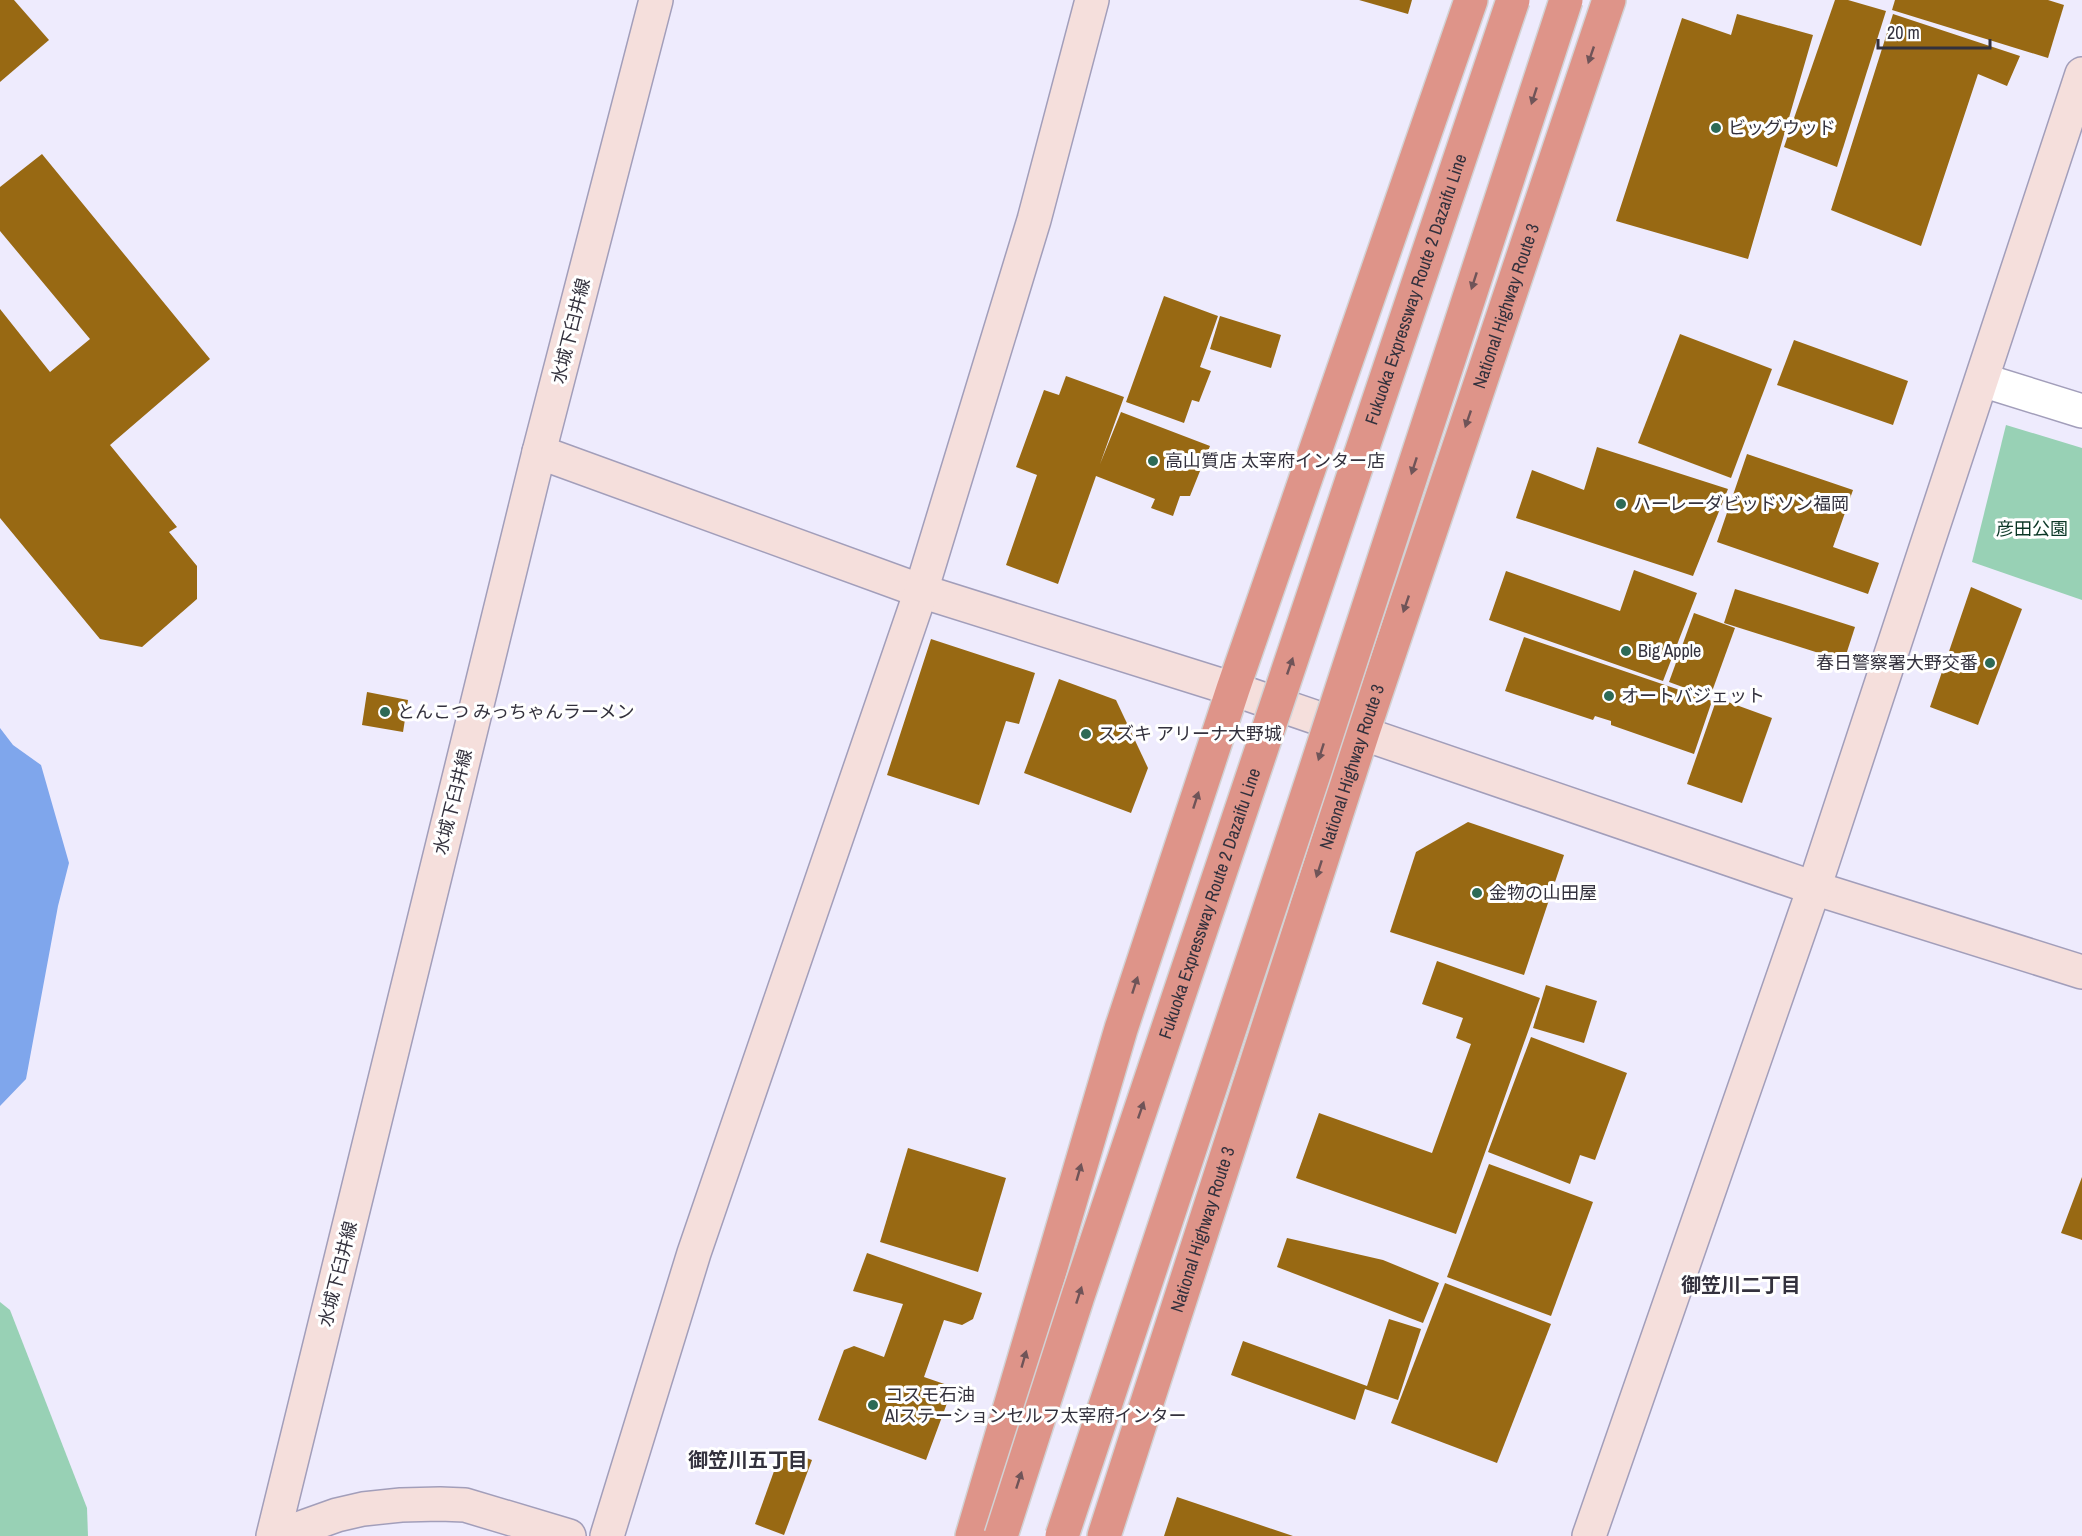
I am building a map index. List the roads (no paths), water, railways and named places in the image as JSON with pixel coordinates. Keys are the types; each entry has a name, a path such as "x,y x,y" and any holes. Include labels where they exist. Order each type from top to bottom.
{"highway":[{"path":"972,1536 1121,1029 1233,689 1471,0"},
{"name":"Fukuoka Expressway Route 2 Dazaifu Line","path":"1001,1536 1086,1274 1513,0"},
{"path":"1062,1536 1303,808 1566,0"},
{"name":"National Highway Route 3","path":"1104,1536 1363,732 1609,0"}],"street":[{"name":"水城下臼井線","path":"273,1536 539,452 656,0"},
{"path":"607,1536 694,1253 921,591 1034,220 1092,0"},
{"path":"1589,1536 1814,888 2082,74"},
{"path":"1982,380 2082,411"},
{"path":"539,452 921,591 1233,689 1814,888 2082,972"},
{"path":"278,1536 337,1515 363,1509 400,1504 440,1504 465,1505 569,1536"}],"water":[{"path":"0,728 13,745 41,765 69,863 58,906 26,1079 0,1106"}],"place":[{"name":"ビッグウッド","path":"1716,128"},
{"name":"高山質店 太宰府インター店","path":"1153,461"},
{"name":"ハーレーダビッドソン福岡","path":"1621,504"},
{"name":"Big Apple","path":"1626,651"},
{"name":"春日警察署大野交番","path":"1990,663"},
{"name":"オートバジェット","path":"1609,696"},
{"name":"とんこつ みっちゃんラーメン","path":"385,712"},
{"name":"スズキ アリーナ大野城","path":"1086,734"},
{"name":"金物の山田屋","path":"1477,893"},
{"name":"コスモ石油 AIステーションセルフ太宰府インター","path":"873,1405"}],"district":[{"name":"御笠川二丁目","path":"1741,1285"},
{"name":"御笠川五丁目","path":"748,1460"}],"park label":[{"name":"彦田公園","path":"2032,529"}]}
